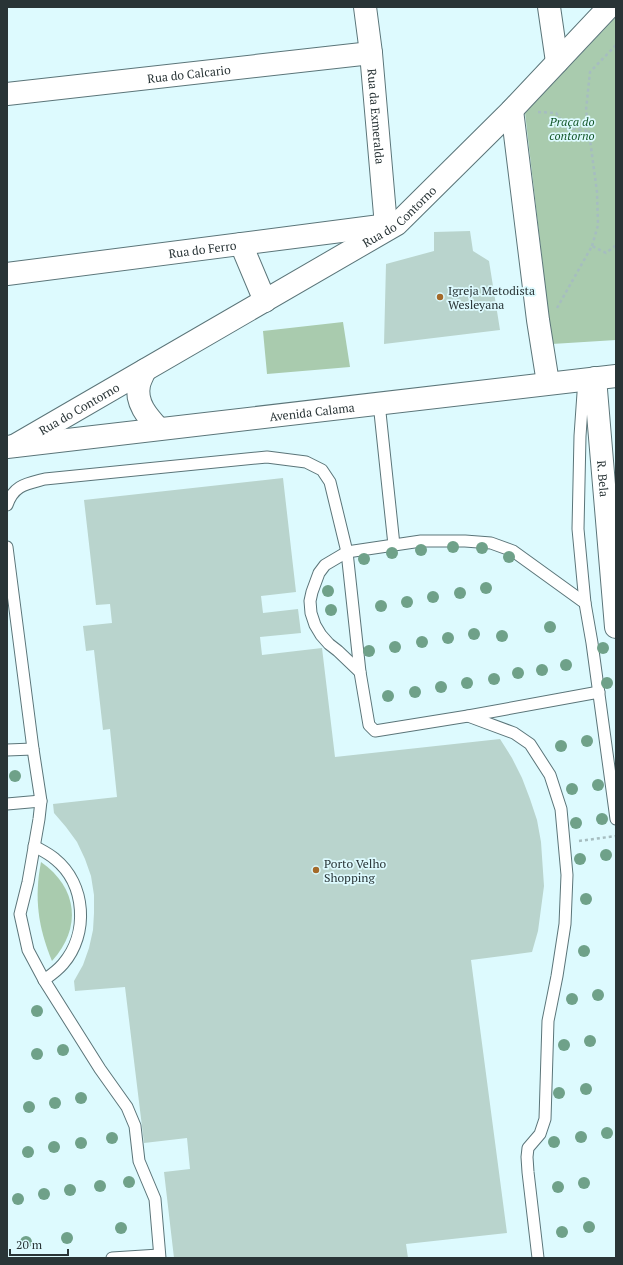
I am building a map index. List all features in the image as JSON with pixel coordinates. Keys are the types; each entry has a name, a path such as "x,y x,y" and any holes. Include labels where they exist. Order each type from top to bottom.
{"street":[{"name":"Rua da Exmeralda","path":"365,7 392,225"},
{"path":"549,7 557,62"},
{"name":"Rua do Contorno","path":"10,446 265,301 392,225 512,110 609,7"},
{"name":"Rua do Calcario","path":"7,94 371,53"},
{"path":"512,110 538,320 548,383"},
{"name":"Rua do Ferro","path":"7,274 392,225"},
{"path":"242,244 265,301"},
{"name":"Rua do Contorno","path":"145,370 139,384 138,395 146,415 159,429"},
{"name":"Avenida Calama","path":"10,446 616,376"},
{"name":"R. Bela","path":"589,379 616,627"}],"lane":[{"path":"589,379 580,436 578,529 585,603 592,643 616,819"},
{"path":"379,403 394,545"},
{"path":"7,505 11,494 24,484 45,479 267,457 306,462 322,470 330,482 347,552 360,672 368,725 375,731 599,692"},
{"path":"360,672 321,635 311,613 310,601 319,573 325,565 347,552 421,541 465,541 491,543 513,551 585,603"},
{"path":"7,547 40,802 39,819 28,882 20,914 28,950 44,980 100,1069 127,1107 135,1126 139,1161 155,1199 160,1256 112,1258"},
{"path":"468,716 514,733 530,744 550,775 561,810 567,875 565,924 548,1021 545,1119 540,1134 528,1148 527,1157 538,1258"},
{"path":"7,750 33,749"},
{"path":"7,804 40,802"},
{"path":"34,846 56,859 65,869 77,891 81,917 78,936 71,953 63,964 44,980"}],"path":[{"path":"538,320 558,307 592,246 598,225 597,192 586,110 590,72 616,45"},
{"path":"512,110 556,113 567,128 589,131"},
{"path":"592,246 606,253 616,244"},
{"path":"564,842 616,836"}],"green space":[{"name":"Praça do contorno","path":"616,17 616,340 552,344 525,113"},
{"path":"343,322 350,367 267,374 263,331"},
{"path":"41,862 53,872 63,884 69,896 72,909 68,935 62,948 52,961 43,936 39,912 38,888"}],"building":[{"name":"Igreja Metodista Wesleyana","path":"470,231 473,251 489,261 500,330 384,344 386,264 434,251 434,232"},
{"name":"Porto Velho Shopping","path":"283,478 296,592 261,596 263,613 298,609 301,633 260,637 262,655 322,648 335,757 500,739 522,778 537,820 541,842 544,886 538,931 532,952 471,960 507,1233 406,1244 408,1258 174,1258 164,1172 190,1169 187,1138 144,1143 125,987 75,991 74,981 83,965 93,930 94,895 91,876 85,859 77,842 54,813 53,804 117,797 110,729 103,730 94,650 86,651 83,626 112,623 110,604 96,605 84,500"}],"place":[{"name":"Igreja Metodista Wesleyana","path":"440,297"},
{"name":"Porto Velho Shopping","path":"316,870"}]}
